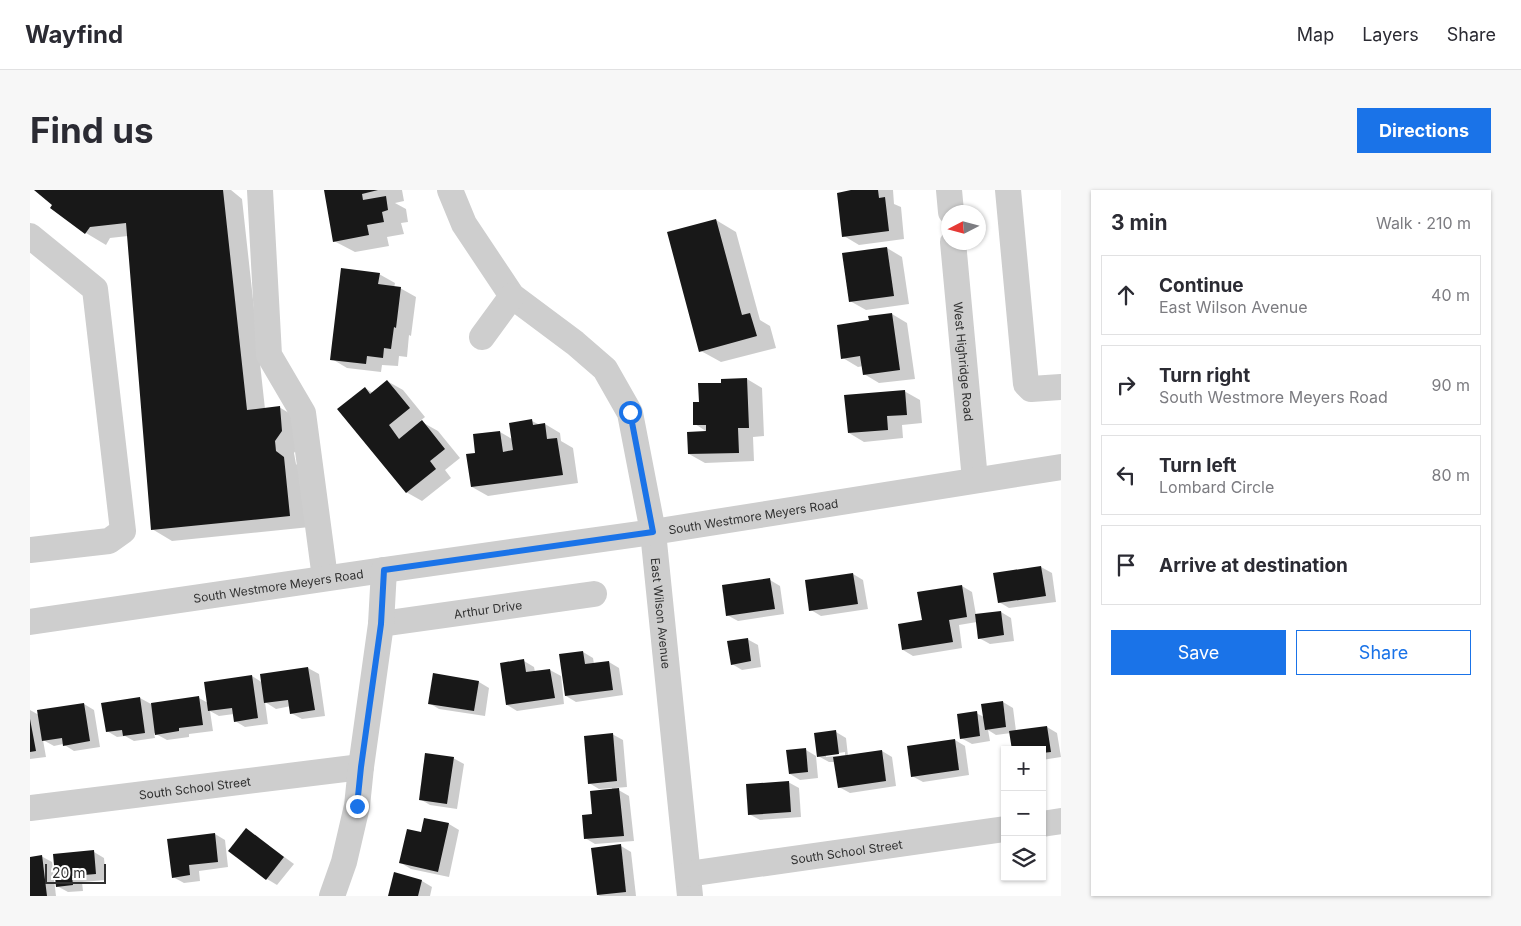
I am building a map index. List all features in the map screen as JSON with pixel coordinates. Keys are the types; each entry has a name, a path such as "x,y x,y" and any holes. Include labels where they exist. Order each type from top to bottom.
{"street":[{"name":"East Wilson Avenue","path":"450,190 464,224 512,296 575,343 605,369 630,412 653,532 689,885"},
{"path":"949,190 950,205"},
{"path":"1008,190 1026,384 1031,389 1061,387"},
{"path":"256,194 269,355 303,413 325,578"},
{"path":"30,236 95,289 123,531 108,541 30,550"},
{"name":"West Highridge Road","path":"955,250 975,480"},
{"path":"482,337 512,296"},
{"name":"South Westmore Meyers Road","path":"30,622 653,532 1061,468"},
{"path":"332,896 344,862 357,806 381,624 384,570"},
{"name":"Arthur Drive","path":"381,624 594,594"},
{"name":"South School Street","path":"30,808 361,767"},
{"path":"1046,823 1061,821"},
{"name":"South School Street","path":"689,885 1001,830"}],"building":[{"path":"34,190 223,190 247,410 280,406 282,431 275,441 276,451 284,457 290,516 151,530 126,223 90,227 85,234 50,208 52,205"},
{"path":"324,190 378,190 362,194 363,200 386,196 388,210 382,212 384,222 367,225 369,235 333,242"},
{"path":"851,190 878,190 879,198 885,197 889,231 842,237 837,193"},
{"path":"716,219 742,315 750,313 757,336 699,352 667,232"},
{"path":"887,247 894,296 849,302 842,253"},
{"path":"341,268 380,273 378,284 401,287 396,328 394,327 391,349 384,348 383,358 367,356 366,364 330,360"},
{"path":"892,313 900,370 863,375 860,356 841,359 837,325 869,320 868,316"},
{"path":"747,378 749,428 738,428 739,453 688,454 687,432 706,431 706,425 693,425 693,402 699,402 698,383 721,383 721,379"},
{"path":"387,380 410,408 389,425 399,439 422,420 445,449 430,461 436,469 406,493 337,409 365,387 370,394"},
{"path":"905,390 907,415 887,416 888,430 848,433 844,395"},
{"path":"532,419 533,425 545,423 547,439 557,438 563,475 471,487 466,454 475,453 473,434 500,431 503,452 513,450 509,423"},
{"path":"1041,566 1046,596 998,603 993,573"},
{"path":"853,573 858,604 809,611 805,580"},
{"path":"770,578 775,609 726,616 722,585"},
{"path":"962,585 967,617 949,620 953,642 902,650 898,624 922,620 917,592"},
{"path":"1001,611 1004,635 978,639 975,614"},
{"path":"748,638 751,661 731,665 727,641"},
{"path":"583,651 585,664 609,661 613,690 565,696 559,654"},
{"path":"524,659 526,672 550,669 555,698 506,705 500,663"},
{"path":"308,667 315,710 290,714 288,700 264,703 260,674"},
{"path":"433,673 479,681 474,711 428,704"},
{"path":"252,675 258,718 234,722 232,708 208,711 204,682"},
{"path":"199,696 203,725 179,728 179,731 155,735 151,703"},
{"path":"140,697 145,733 123,736 122,730 106,732 101,703"},
{"path":"1003,701 1006,727 985,730 981,704"},
{"path":"84,703 90,741 63,746 62,738 42,741 37,710"},
{"path":"977,711 980,736 960,739 957,714"},
{"path":"30,719 36,751 30,752"},
{"path":"1047,726 1051,752 1046,753 1046,746 1011,746 1009,731"},
{"path":"836,730 839,754 817,757 814,733"},
{"path":"613,733 617,781 588,784 584,736"},
{"path":"955,739 959,770 911,777 907,746"},
{"path":"806,748 808,772 789,774 786,750"},
{"path":"882,750 886,781 838,788 833,757"},
{"path":"425,753 454,757 447,804 419,800"},
{"path":"789,781 791,812 748,815 746,784"},
{"path":"619,788 624,836 584,839 582,815 592,814 590,791"},
{"path":"424,818 449,823 438,872 399,863 407,829 421,832"},
{"path":"246,828 284,857 266,880 228,851"},
{"path":"215,833 218,862 189,865 190,875 172,878 167,839"},
{"path":"621,844 626,892 597,895 591,848"},
{"path":"94,850 96,874 72,876 73,885 56,887 53,854"},
{"path":"42,855 47,896 30,896 30,857"},
{"path":"394,872 422,880 418,896 388,896"}],"route":[{"path":"357,806 381,624 384,570 653,532 630,412"}]}
